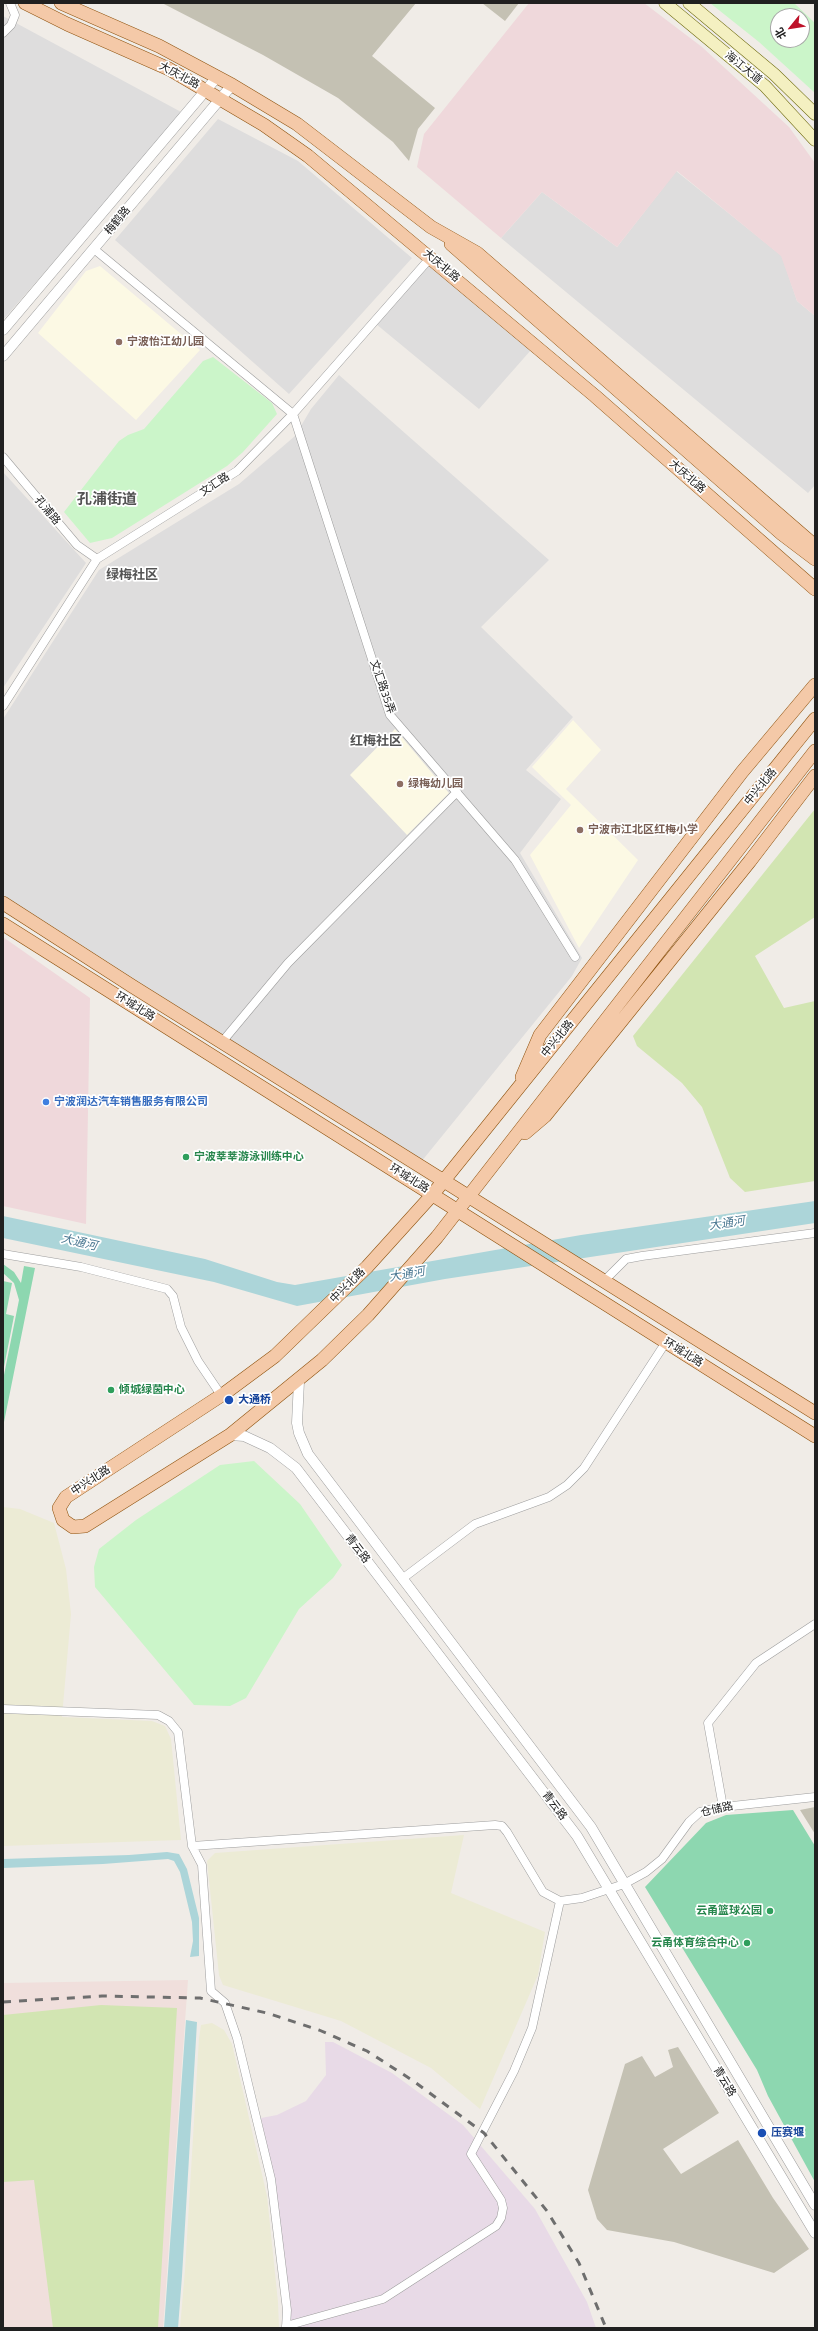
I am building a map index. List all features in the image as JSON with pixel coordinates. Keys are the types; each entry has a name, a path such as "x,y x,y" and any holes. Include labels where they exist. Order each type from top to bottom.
{"main road":[{"name":"大庆北路","path":"25,3 169,69 221,99 308,156 595,396 815,589"},
{"name":"大庆北路","path":"61,3 159,46 232,85 297,124 432,227 477,252 815,546"},
{"name":"海江大道","path":"665,3 765,86 815,140"},
{"name":"海江大道","path":"689,3 774,74 815,114"},
{"path":"432,227 560,341 799,548 815,559"},
{"path":"515,1092 540,1035 742,772 815,685"},
{"name":"中兴北路","path":"815,720 433,1194 367,1266 317,1318 275,1356 221,1395 70,1494 59,1508 63,1520 73,1527 85,1526 230,1435 299,1381 328,1355 407,1273 458,1211 468,1196 815,751"},
{"path":"502,1153 545,1116 750,861 815,776"},
{"name":"环城北路","path":"3,903 222,1042 815,1413"},
{"name":"环城北路","path":"3,924 815,1436"}],"street":[{"path":"3,33 11,25 15,14 10,3"},
{"name":"梅鹤路","path":"3,330 217,77"},
{"name":"梅鹤路","path":"3,356 232,85"},
{"path":"94,249 293,414"},
{"name":"文汇路","path":"3,706 97,559 237,471 293,414 430,257"},
{"name":"文汇路35弄","path":"293,414 390,715 515,860 575,957"},
{"name":"孔浦路","path":"3,457 77,545 97,559"},
{"path":"222,1042 288,963 457,792"},
{"path":"604,1281 626,1259 815,1234"},
{"path":"3,1254 81,1267 167,1289 173,1296 181,1327 198,1361 221,1395"},
{"path":"402,1579 476,1524 549,1497 567,1485 584,1468 666,1342"},
{"name":"青云路","path":"299,1381 298,1422 302,1445 320,1471 591,1827 815,2205"},
{"name":"青云路","path":"230,1435 244,1436 270,1448 296,1468 577,1836 815,2233"},
{"path":"723,1807 708,1723 756,1663 815,1624"},
{"path":"3,1709 158,1715 169,1721 178,1732 192,1846 202,1865 211,1991 225,2003 236,2038 271,2179 287,2310 286,2327 383,2299 496,2226 501,2218 503,2208 500,2200 471,2154 514,2071 532,2028 560,1901 543,1892 502,1826 495,1825 192,1846"},
{"name":"仓储路","path":"560,1901 582,1898 624,1884 646,1872 662,1859 695,1816 700,1812 723,1807 815,1797"}],"shaded area":[{"path":"162,3 416,3 372,56 435,108 418,129 409,161 393,142 338,98 263,55"},
{"path":"482,3 519,3 505,21"},
{"path":"529,3 644,3 702,47 789,127 815,163 815,316 797,301 781,256 677,171 617,247 542,192 501,238 417,167 424,134"},
{"path":"3,16 183,113 3,320"},
{"path":"218,119 298,161 412,258 289,394 115,240"},
{"path":"676,171 782,256 797,301 815,316 815,485 808,493 501,238 542,192 617,247"},
{"path":"430,263 531,350 479,409 376,324"},
{"name":"宁波怡江幼儿园","path":"100,266 200,350 136,420 38,333 86,271"},
{"path":"339,375 549,560 481,627 573,717 526,770 561,799 520,853 582,958 572,976 421,1162 3,895 3,719 99,570 239,484 295,436 311,409"},
{"path":"3,472 86,563 3,688"},
{"name":"宁波市江北区红梅小学","path":"573,720 601,750 566,789 638,860 579,948 530,855 571,805 532,767"},
{"name":"绿梅幼儿园","path":"395,729 449,793 407,835 350,775"},
{"name":"宁波润达汽车销售服务有限公司","path":"3,937 90,998 86,1224 3,1206"},
{"path":"815,1807 815,1834 800,1810"},
{"path":"188,1980 163,2328 3,2328 3,1983"},
{"path":"325,2042 333,2042 392,2073 463,2125 535,2209 587,2302 596,2328 291,2328 276,2189 261,2118 277,2115 306,2101 326,2075"},
{"path":"678,2047 719,2113 663,2149 681,2174 738,2140 773,2198 809,2249 774,2273 674,2242 607,2230 597,2219 588,2190 625,2064 642,2056 655,2077 673,2067 668,2050"}],"green space":[{"path":"710,3 794,3 799,8 770,8 770,48 810,48 810,18 815,23 815,93 759,42"},
{"path":"213,357 272,403 277,414 243,452 227,466 112,538 90,543 64,512 119,441 128,435 144,429 203,361"},
{"path":"815,809 815,917 755,956 784,1008 815,1001 815,1181 745,1192 730,1178 702,1107 682,1083 637,1046 633,1036"},
{"path":"3,1264 14,1272 21,1283 24,1266 35,1268 3,1427 3,1380 19,1300 14,1283 3,1273"},
{"path":"3,1281 12,1283 6,1314 14,1316 3,1372"},
{"path":"254,1461 300,1504 342,1565 333,1578 299,1609 246,1698 230,1706 194,1705 95,1587 94,1567 99,1549 136,1520 220,1465"},
{"path":"3,1507 20,1509 54,1523 66,1569 71,1614 62,1717 152,1721 165,1726 171,1739 181,1840 3,1846"},
{"name":"云甬体育综合中心","path":"793,1810 815,1846 815,2182 768,2096 757,2070 645,1887 706,1823 726,1815"},
{"path":"464,1835 451,1893 545,1932 538,1975 480,2109 431,2068 341,2021 223,1985 219,1975 207,1861 215,1853"},
{"path":"101,2005 177,2008 158,2328 53,2328 34,2180 3,2182 3,2015"},
{"path":"212,2023 224,2030 232,2044 267,2196 278,2302 279,2328 180,2328 199,2038 201,2025"}],"water":[{"name":"大通河","path":"815,1201 815,1223 445,1279 297,1306 214,1282 3,1238 3,1216 205,1259 277,1282 295,1285 581,1235"},
{"path":"167,1852 179,1854 187,1869 199,1918 199,1956 190,1957 193,1941 192,1922 180,1872 174,1861 168,1859 103,1864 3,1868 3,1859 129,1855"},
{"path":"186,2020 197,2022 182,2276 178,2328 164,2328"}],"railway":[{"path":"3,2002 102,1996 200,1998 267,2013 319,2030 367,2051 412,2080 484,2133 547,2211 579,2263 606,2328"}],"place":[{"name":"宁波怡江幼儿园","path":"119,342"},
{"name":"绿梅幼儿园","path":"400,784"},
{"name":"宁波市江北区红梅小学","path":"580,830"},
{"name":"宁波润达汽车销售服务有限公司","path":"46,1102"},
{"name":"宁波莘莘游泳训练中心","path":"186,1157"},
{"name":"倾城绿茵中心","path":"111,1390"},
{"name":"大通桥","path":"229,1400"},
{"name":"云甬篮球公园","path":"770,1911"},
{"name":"云甬体育综合中心","path":"747,1943"},
{"name":"压赛堰","path":"762,2133"}],"district":[{"name":"孔浦街道","path":"107,500"},
{"name":"绿梅社区","path":"132,576"},
{"name":"红梅社区","path":"376,742"}]}
